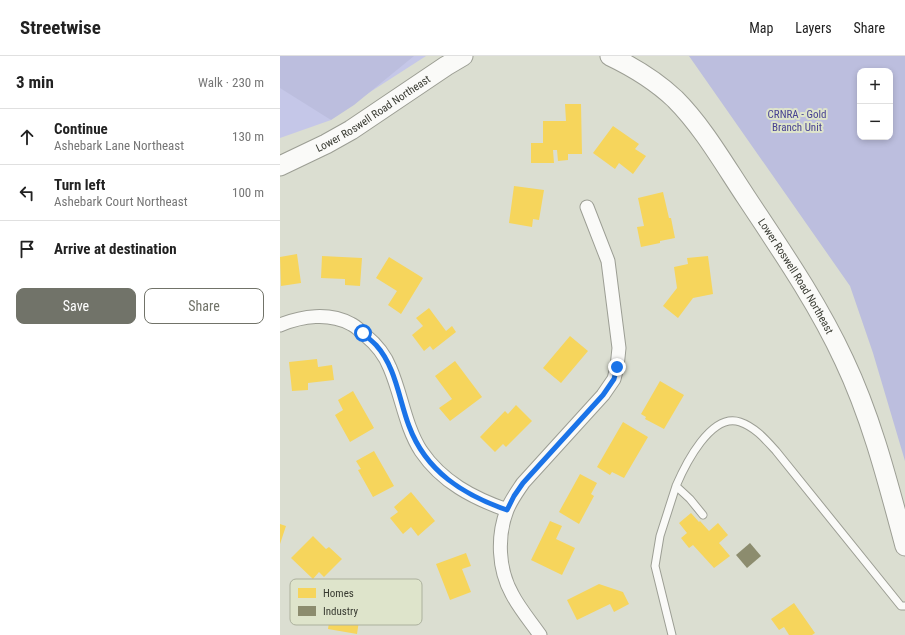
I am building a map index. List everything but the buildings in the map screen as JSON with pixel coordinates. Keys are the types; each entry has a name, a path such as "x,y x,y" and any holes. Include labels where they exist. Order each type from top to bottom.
{"street":[{"name":"Lower Roswell Road Northeast","path":"280,166 351,130 463,56"},
{"name":"Lower Roswell Road Northeast","path":"610,56 642,73 674,99 685,111 716,152 808,291 834,339 857,390 878,450 905,546"},
{"path":"540,635 512,594 506,579 502,565 501,545 503,526 507,510 523,483 603,395 614,379 619,348 608,261 587,207"},
{"path":"280,325 308,317 324,316 338,319 357,328 376,344 383,353 390,368 414,440 436,468 449,481 467,493 507,510"}],"lane":[{"path":"672,635 655,566 660,536 676,486 688,460 712,431 722,423 731,421 740,422 763,436 901,606 905,606"},
{"path":"676,486 690,499 703,515"}],"shaded area":[{"path":"280,56 426,56 339,112 328,117 331,120 280,138"}],"green space":[{"path":"280,56 414,56 354,105 331,120 280,88"},
{"name":"CRNRA - Gold Branch Unit","path":"689,56 905,56 905,461 873,353 850,286"}],"route":[{"path":"363,333 376,344 383,353 390,368 414,440 422,452 449,481 467,493 507,510 523,483 603,395 614,379 617,367"}]}
